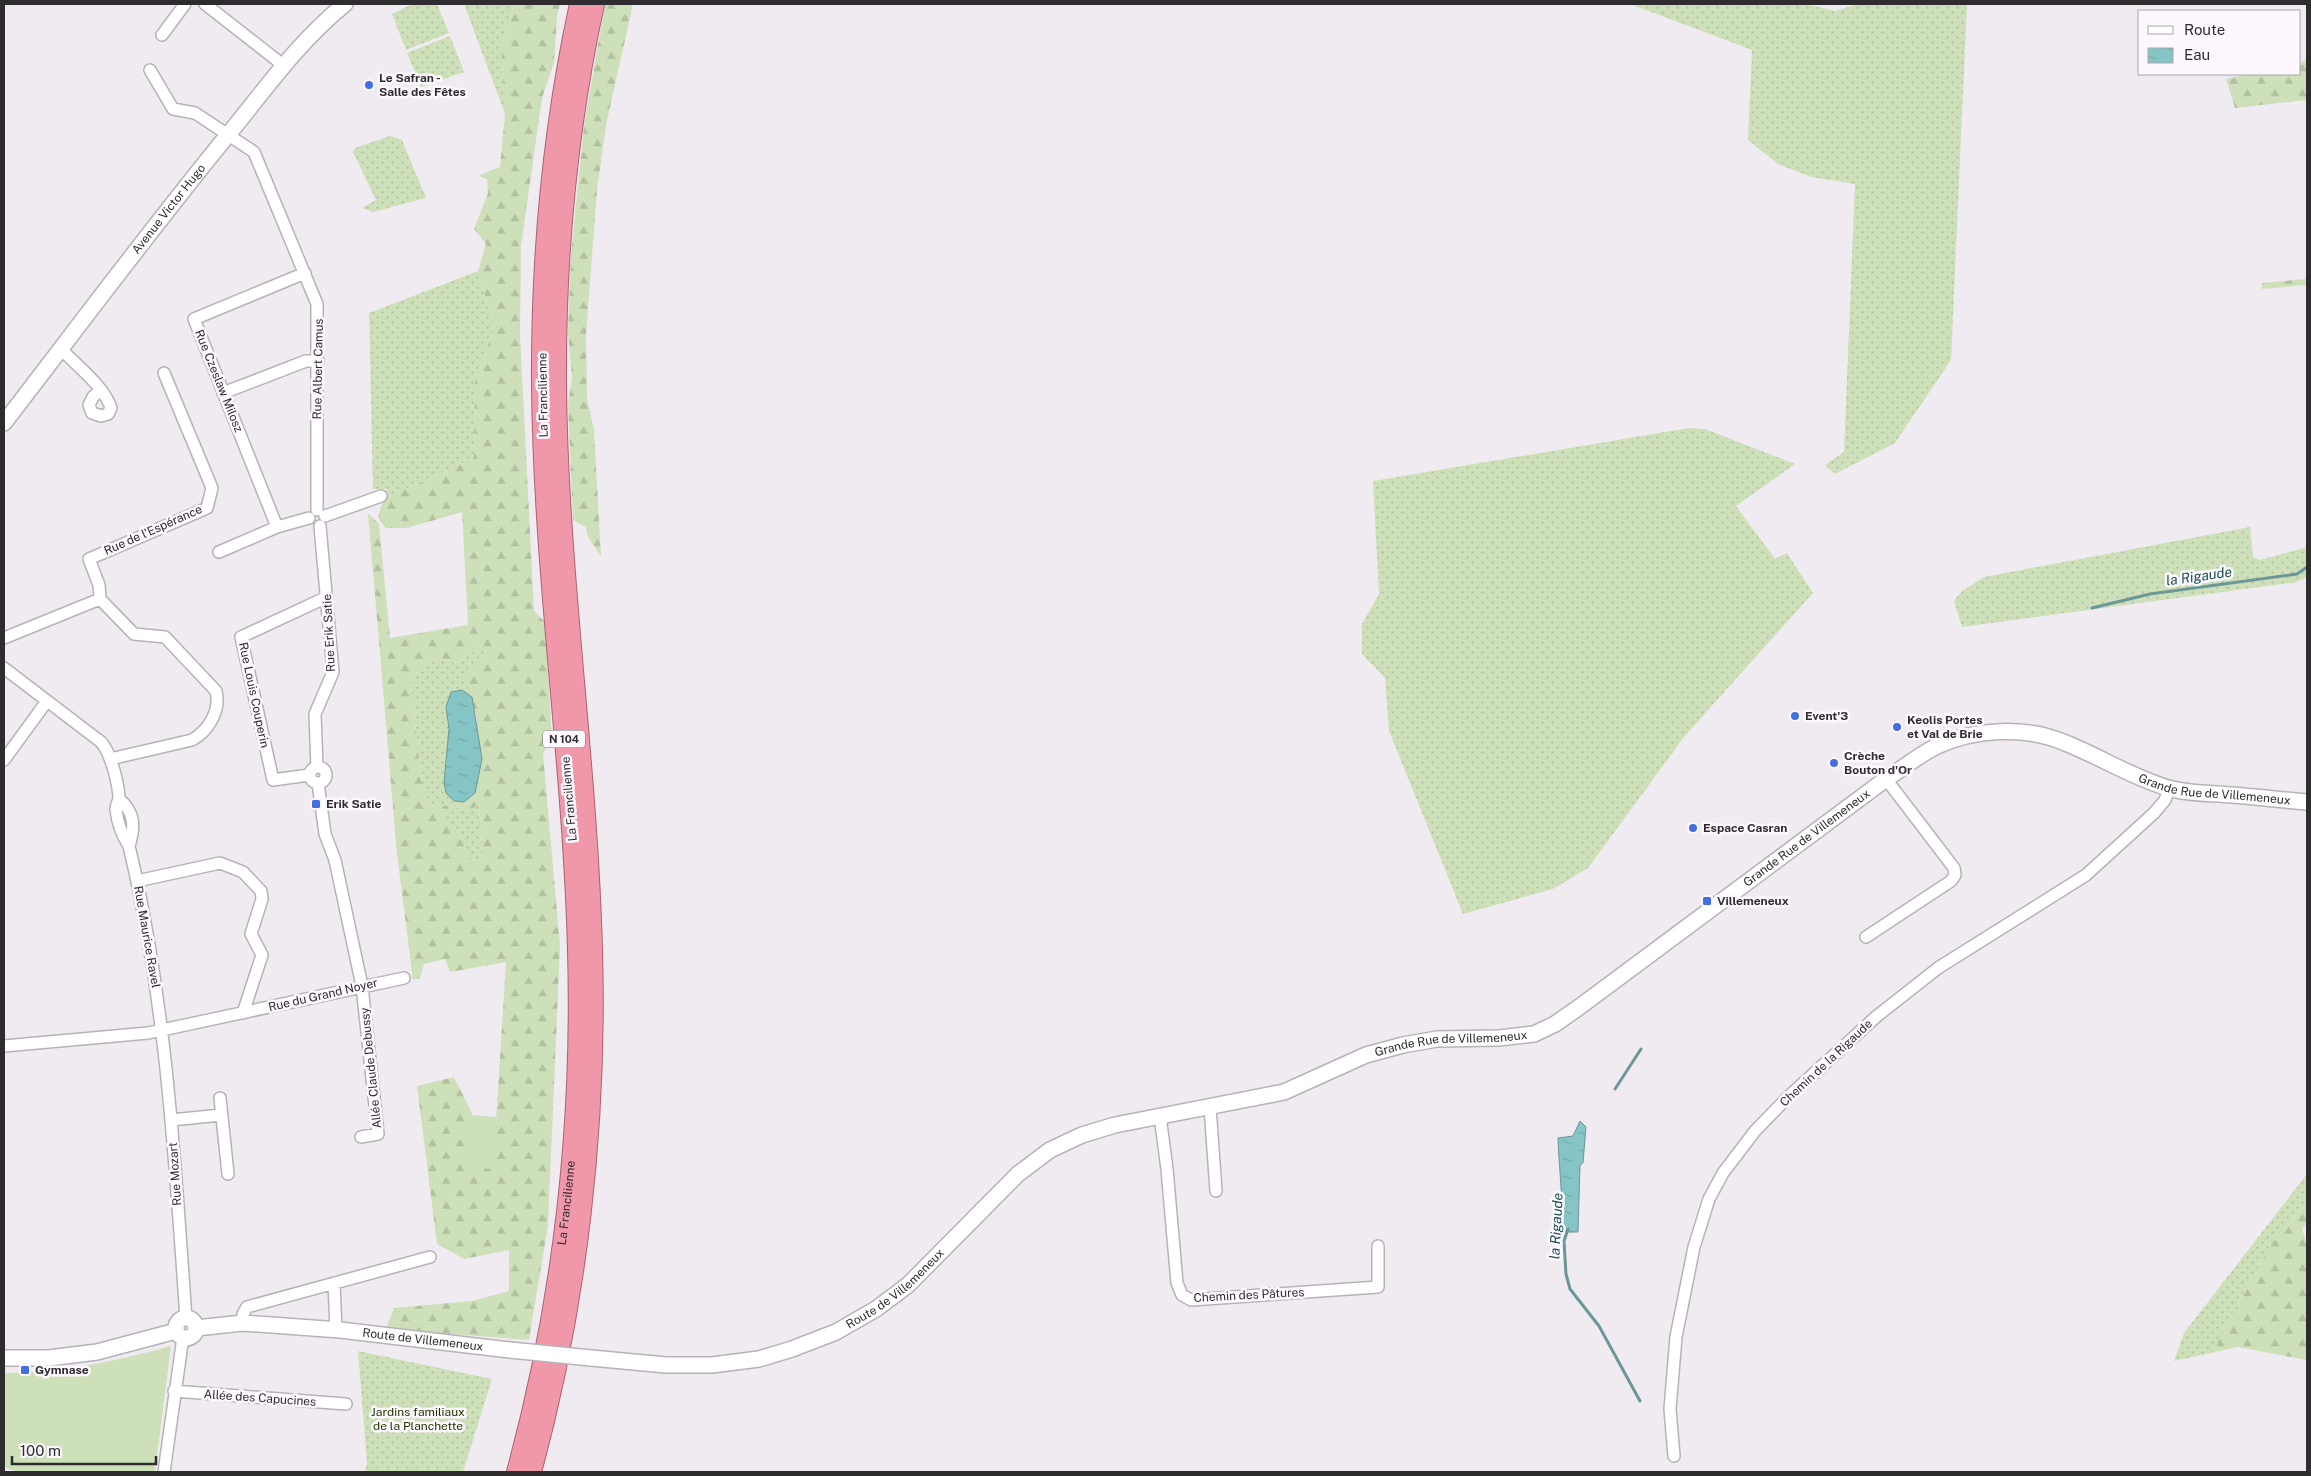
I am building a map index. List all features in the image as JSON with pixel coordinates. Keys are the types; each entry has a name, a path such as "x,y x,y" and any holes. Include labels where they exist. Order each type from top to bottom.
{"highway":[{"name":"La Francilienne","path":"516,1472 548,1327 560,1250 572,1148 577,1053 577,953 573,848 548,539 542,386 546,253 557,135 579,4"},
{"name":"La Francilienne","path":"532,1472 554,1381 579,1232 588,1148 593,1051 593,952 589,844 564,544 557,387 562,243 573,135 595,4"}],"main road":[{"name":"Avenue Victor Hugo","path":"4,423 284,65 317,28 345,4"},
{"name":"Grande Rue de Villemeneux","path":"1159,1116 1284,1092 1366,1055 1403,1045 1437,1039 1514,1037 1541,1031 1578,1008 1886,779 1946,743 1969,736 2014,732 2062,741 2145,780 2169,788 2196,793 2307,802"},
{"name":"Route de Villemeneux","path":"191,1324 243,1323 336,1330 510,1350 666,1365 712,1365 759,1359 836,1332 876,1309 908,1285 1007,1184 1050,1150 1082,1135 1115,1125 1159,1116"},
{"path":"4,1358 49,1358 97,1352 179,1334 178,1322 191,1324"}],"street":[{"path":"162,34 185,4"},
{"path":"205,4 284,65"},
{"name":"Rue Albert Camus","path":"150,70 173,109 195,113 251,148 259,159 305,273 318,309 318,517"},
{"name":"Rue Czeslaw Milosz","path":"277,527 194,319 305,273"},
{"path":"61,349 100,390"},
{"path":"223,393 306,361 318,361"},
{"name":"Rue de l'Espérance","path":"100,599 99,585 89,559 207,508 212,488 164,373"},
{"path":"219,552 277,527 318,517 381,496"},
{"name":"Rue Erik Satie","path":"318,517 333,672 315,714 315,775 325,834 335,860 362,986"},
{"name":"Rue Louis Couperin","path":"315,775 273,780 241,637 327,597"},
{"path":"4,638 100,599 134,634 165,637 216,692 218,701 210,724 199,736 192,740 110,759"},
{"name":"Rue Maurice Ravel","path":"4,668 108,749 119,799 130,808 134,829 129,846 137,881 162,1030"},
{"path":"4,760 48,702"},
{"path":"1866,938 1951,881 1955,875 1954,868 1886,779"},
{"name":"Chemin de la Rigaude","path":"1674,1456 1670,1409 1676,1337 1694,1247 1709,1199 1723,1173 1756,1132 1787,1098 1877,1016 1938,968 2086,875 2154,813 2165,800 2169,788"},
{"path":"137,881 220,863 244,872 261,891 262,899 251,934 262,955 244,1014"},
{"name":"Rue du Grand Noyer","path":"162,1030 244,1014 404,978"},
{"name":"Allée Claude Debussy","path":"361,1137 378,1134 362,986"},
{"path":"4,1046 148,1033 162,1030"},
{"name":"Rue Mozart","path":"162,1030 191,1324"},
{"path":"220,1098 228,1174"},
{"path":"1210,1107 1216,1191"},
{"path":"171,1120 221,1115"},
{"name":"Chemin des Pâtures","path":"1159,1116 1167,1169 1177,1283 1182,1295 1191,1300 1378,1287 1378,1246"},
{"path":"243,1323 242,1314 248,1307 430,1258"},
{"path":"334,1284 336,1330"},
{"path":"164,1472 179,1334"},
{"name":"Allée des Capucines","path":"174,1392 346,1404"}],"green space":[{"path":"412,4 437,4 449,33 406,50 392,14"},
{"path":"464,4 514,4 501,46 505,114"},
{"path":"514,4 560,4 557,17 554,63 542,98 521,246 520,336 534,611 545,622 552,740 543,753 560,946 548,1225 529,1340 386,1329 394,1308 472,1301 509,1291 509,1250 464,1259 437,1244 417,1086 454,1077 470,1109 493,1169 506,962 450,972 445,959 424,964 420,978 413,980 397,854 368,513 379,524 390,638 468,625 462,512 407,528 385,528 378,516 384,499 474,458 475,380 494,329 478,271 486,244 474,229 488,193 487,179 478,176 500,167 505,114 501,46","holes":["481,646 485,657 469,666 465,676 477,719 464,802 454,801 450,808 470,809 479,806 483,855 478,862 469,857 457,829 447,822 448,806 432,805 423,794 411,686 420,664 443,659 458,663"]},
{"path":"605,4 633,4 606,125 597,190 586,336 587,398 594,430 601,557 588,537 586,527 573,520 568,405 572,378 568,333 571,254 584,126"},
{"path":"1630,4 1807,4 1835,11 1859,4 1967,4 1951,360 1895,443 1835,474 1825,465 1844,452 1855,184 1811,177 1778,164 1748,140 1752,50"},
{"path":"450,36 464,72 421,87 407,53"},
{"path":"2307,60 2307,100 2235,108 2226,79 2245,75 2301,75 2301,62"},
{"path":"390,136 402,140 426,198 373,212 362,208 376,200 353,152 355,148"},
{"path":"478,271 494,329 475,380 474,458 384,499 387,489 373,489 369,313"},
{"path":"2307,279 2307,285 2262,289 2262,283"},
{"path":"1689,428 1705,429 1795,464 1736,506 1775,559 1787,553 1813,593 1684,737 1588,868 1553,889 1463,914 1389,731 1385,678 1362,654 1362,624 1379,594 1373,481"},
{"path":"2250,527 2253,557 2260,560 2307,547 2307,577 2297,582 1962,627 1954,601 1961,592 1984,577"},
{"path":"481,646 486,657 469,666 466,676 472,697 462,690 451,692 446,707 449,729 446,793 454,801 450,808 479,806 483,855 478,862 469,857 457,829 447,822 423,794 411,686 420,664 443,659 458,663"},
{"path":"471,1115 497,1117 494,1169 467,1167"},
{"path":"2307,1174 2307,1203 2272,1243 2219,1338 2215,1352 2174,1361 2184,1333"},
{"path":"2307,1203 2307,1222 2302,1229 2307,1245 2307,1360 2238,1347 2215,1352 2219,1338 2272,1243"},
{"path":"171,1346 155,1472 19,1472 4,1467 4,1373 47,1371 89,1365"},
{"name":"Jardins familiaux de la Planchette","path":"358,1351 492,1379 463,1472 365,1472 367,1463"}],"water":[{"path":"462,690 472,697 482,759 475,793 464,802 454,801 446,793 444,782 449,729 446,707 451,692"},
{"path":"1580,1121 1586,1127 1583,1163 1580,1165 1578,1232 1566,1232 1562,1228 1558,1138 1573,1136"}],"waterway":[{"name":"la Rigaude","path":"2092,608 2150,594 2297,574 2307,567"},
{"name":"la Rigaude","path":"1615,1089 1641,1049"},
{"name":"la Rigaude","path":"1568,1229 1564,1241 1566,1274 1570,1289 1599,1326 1640,1401"}],"place":[{"name":"Le Safran - Salle des Fêtes","path":"369,85"},
{"name":"Event'3","path":"1795,716"},
{"name":"Keolis Portes et Val de Brie","path":"1897,727"},
{"name":"Crèche Bouton d'Or","path":"1834,763"},
{"name":"Erik Satie","path":"316,804"},
{"name":"Espace Casran","path":"1693,828"},
{"name":"Villemeneux","path":"1707,901"},
{"name":"Gymnase","path":"25,1370"}]}
